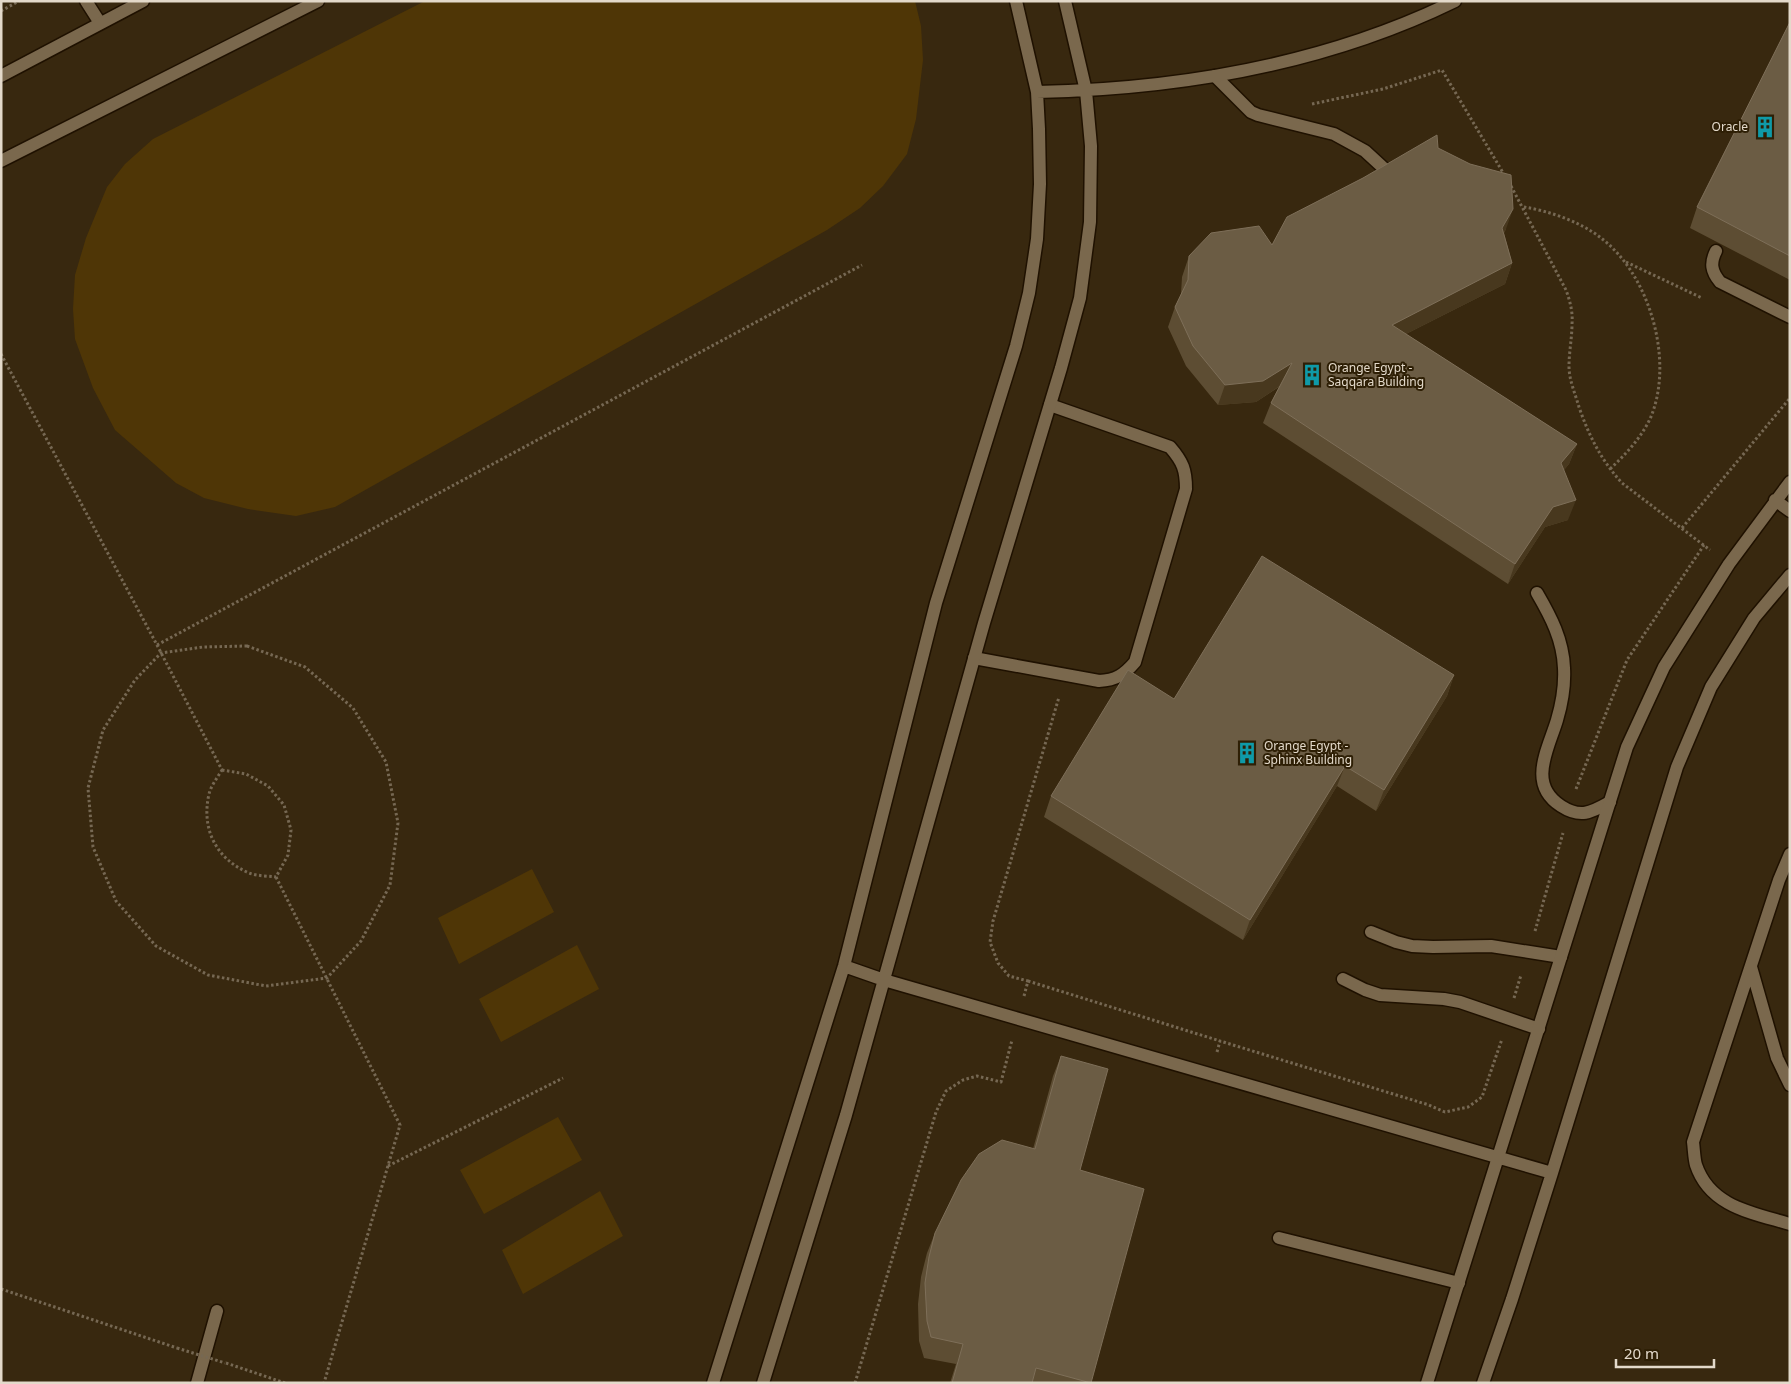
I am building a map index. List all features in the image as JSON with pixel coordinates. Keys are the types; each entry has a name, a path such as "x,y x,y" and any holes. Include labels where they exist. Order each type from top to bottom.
{"street":[{"path":"86,1 100,23"},
{"path":"1,76 143,1"},
{"path":"1,161 318,1"},
{"path":"713,1383 844,966 936,604 1016,346 1029,293 1037,239 1040,184 1037,92 1016,1"},
{"path":"763,1383 843,1124 974,658 1080,298 1090,222 1091,146 1086,90 1065,1"},
{"path":"1037,92 1086,90 1215,76 1310,55 1417,20 1455,1"},
{"path":"1215,76 1251,112 1334,134 1365,151 1390,174"},
{"path":"1716,250 1712,258 1711,267 1714,275 1720,282 1790,317"},
{"path":"974,658 1099,681 1113,680 1126,673 1135,662 1186,489 1186,474 1181,459 1170,447 1050,404"},
{"path":"1427,1383 1628,747 1664,667 1729,564 1790,482"},
{"path":"1775,500 1790,511"},
{"path":"1482,1383 1512,1299 1552,1173 1677,766 1711,687 1754,618 1790,575"},
{"path":"1537,593 1551,616 1560,641 1564,667 1564,694 1542,764 1543,784 1553,801 1570,811 1589,813 1610,802"},
{"path":"1790,854 1779,880 1693,1142 1696,1164 1706,1185 1722,1201 1743,1210 1790,1224"},
{"path":"1371,932 1412,946 1491,946 1561,957"},
{"path":"844,966 884,980 1552,1173"},
{"path":"1751,967 1777,1058 1790,1085"},
{"path":"1343,979 1380,995 1444,999 1539,1029"},
{"path":"1279,1238 1459,1283"},
{"path":"197,1383 217,1311"}],"path":[{"path":"1,11 19,1"},
{"path":"1306,105 1383,89 1442,70 1523,207 1566,290 1571,306 1572,323 1569,365 1571,382 1596,448 1622,483 1729,564"},
{"path":"1523,207 1545,210 1601,237 1625,261 1646,302 1658,339 1660,363 1659,390 1650,419 1630,450 1610,469"},
{"path":"157,645 862,265"},
{"path":"1,354 222,770"},
{"path":"1682,528 1790,398"},
{"path":"1028,981 1429,1105 1445,1112 1468,1108 1482,1098 1529,952 1572,799 1627,660 1704,545"},
{"path":"204,646 247,646 306,668 354,708 386,762 398,823 390,885 361,941 327,978 266,986 208,975 156,946 116,902 93,847 88,788 103,730 135,680 161,653 204,646"},
{"path":"222,770 246,774 268,786 284,806 291,830 288,855 276,877"},
{"path":"222,770 209,792 206,818 213,842 229,862 251,874 276,877"},
{"path":"276,877 400,1125 324,1383"},
{"path":"1211,1074 1220,1041"},
{"path":"388,1166 563,1078"},
{"path":"1,1289 285,1383"}],"shaded area":[{"path":"425,1 915,1 921,26 923,60 916,119 907,154 883,186 860,208 827,230 335,507 296,516 248,509 204,498 176,483 115,430 93,388 75,339 73,309 75,275 86,238 107,187 125,164 153,139"},
{"path":"532,869 554,912 459,964 438,918"},
{"path":"577,945 599,989 501,1042 479,999"},
{"path":"558,1117 582,1160 484,1214 460,1170"},
{"path":"600,1191 623,1236 523,1294 502,1250"}],"building":[{"name":"Oracle","path":"1790,22 1790,256 1697,207"},
{"name":"Orange Egypt - Saqqara Building","path":"1437,135 1438,148 1470,164 1511,175 1513,209 1502,228 1512,263 1392,325 1577,444 1561,463 1576,500 1553,507 1515,564 1271,403 1292,363 1263,381 1225,385 1193,346 1175,307 1188,280 1189,256 1211,233 1259,226 1272,245 1287,217 1363,178"},
{"name":"Orange Egypt - Sphinx Building","path":"1262,556 1454,675 1384,790 1345,766 1250,920 1051,796 1128,670 1174,699"},
{"path":"1061,1056 1108,1069 1080,1170 1144,1189 1091,1383 1036,1368 1032,1383 952,1383 963,1344 931,1337 927,1321 925,1283 935,1233 961,1180 979,1154 1002,1140 1035,1149"}],"place":[{"name":"Oracle","path":"1765,127"},
{"name":"Orange Egypt - Saqqara Building","path":"1312,375"},
{"name":"Orange Egypt - Sphinx Building","path":"1247,753"}]}
